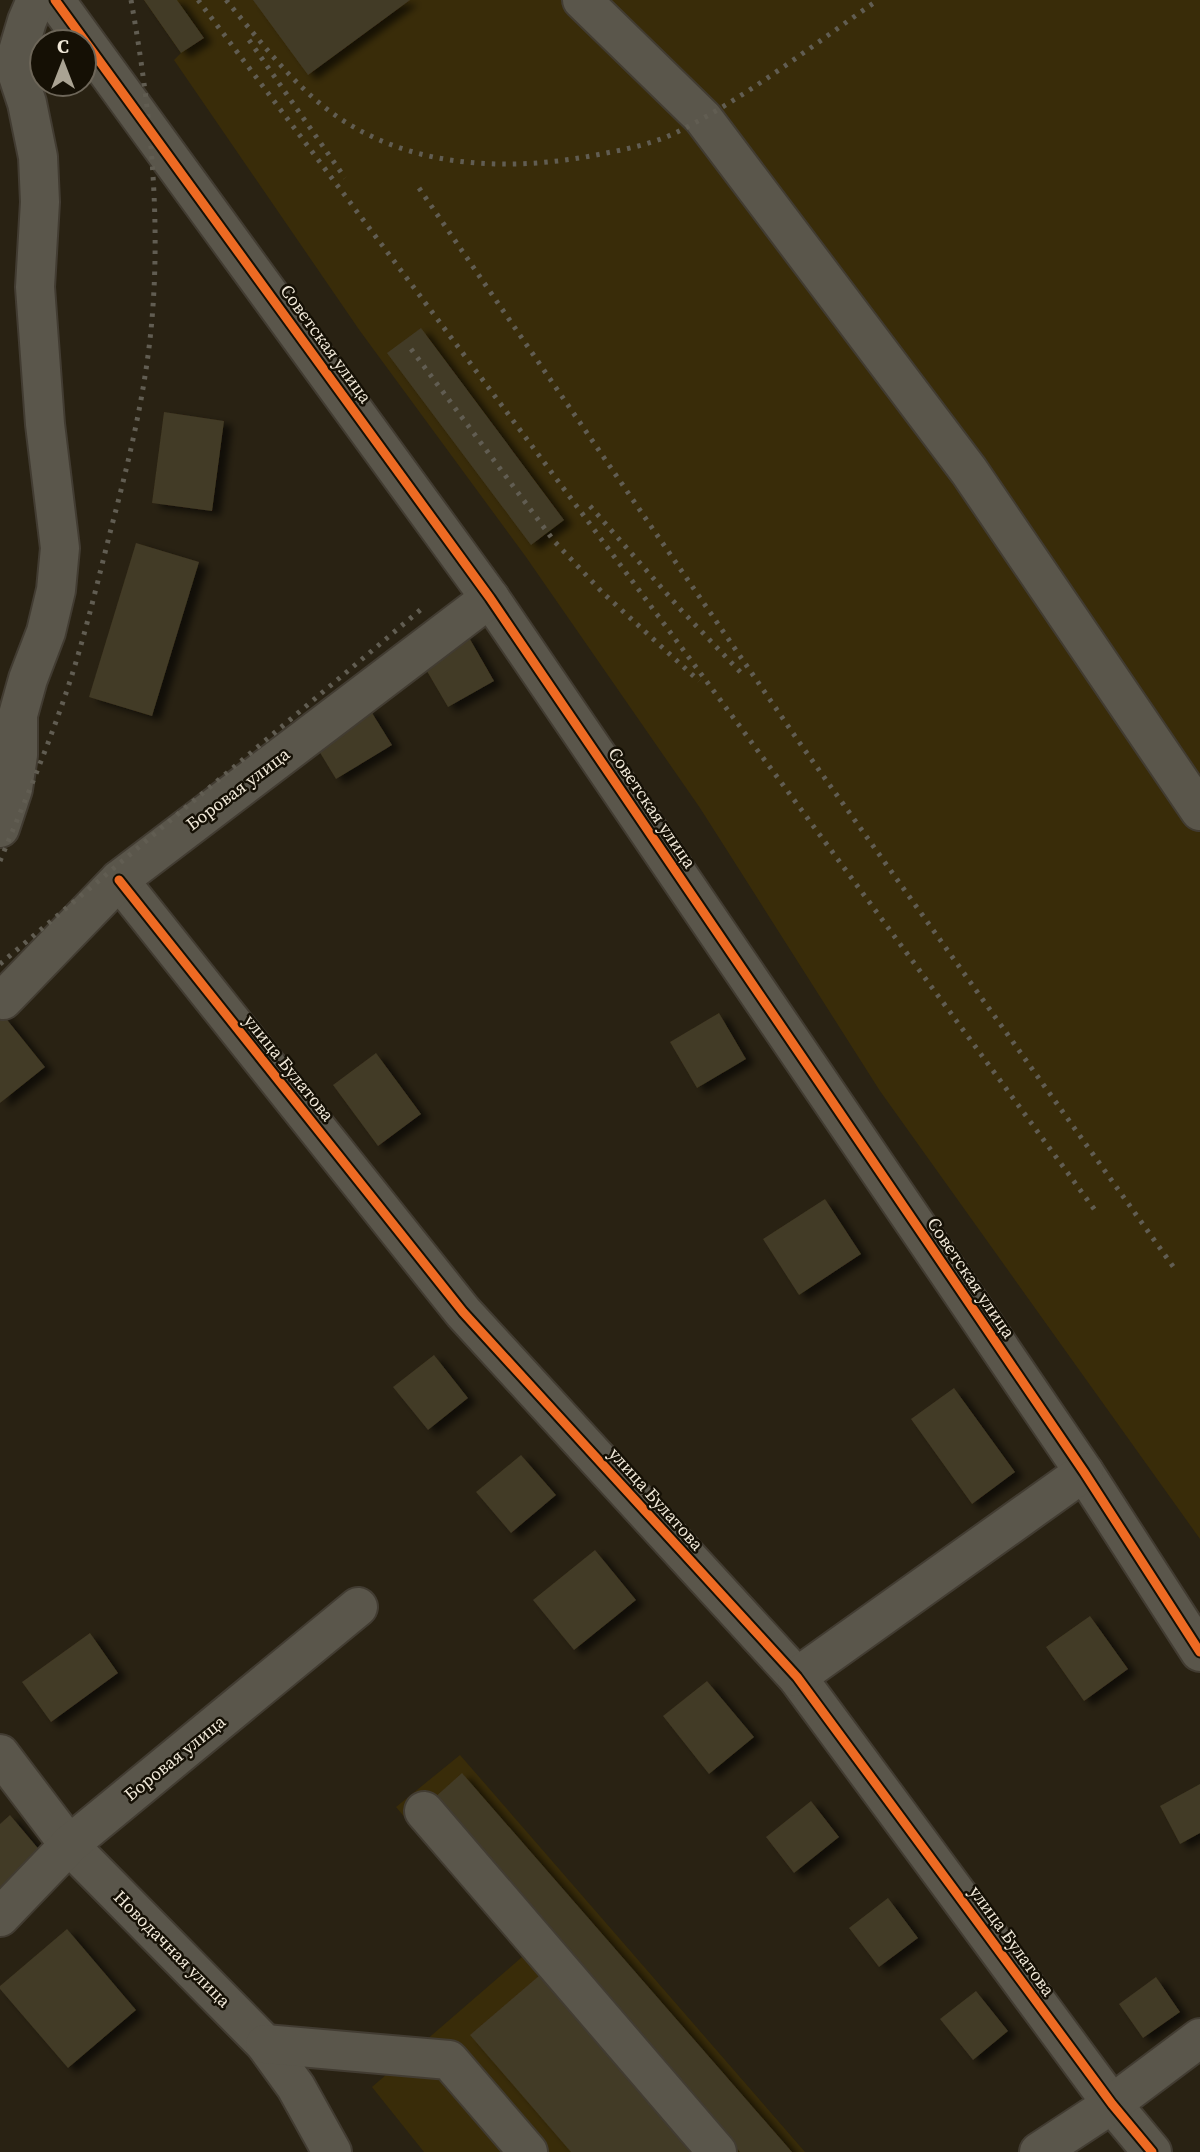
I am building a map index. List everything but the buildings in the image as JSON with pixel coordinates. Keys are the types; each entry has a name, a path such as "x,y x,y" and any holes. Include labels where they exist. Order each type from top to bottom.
{"street":[{"path":"0,828 13,789 16,766 9,714 28,679 46,632 60,548 44,424 35,287 40,202 38,158 27,103 18,76 18,51 36,0"},
{"name":"Советская улица","path":"55,0 490,598 1084,1472 1200,1651"},
{"path":"582,0 703,118 970,471 1200,811"},
{"name":"Боровая улица","path":"3,1000 119,880 490,598"},
{"name":"улица Булатова","path":"119,880 463,1312 797,1677 1112,2104 1152,2152"},
{"path":"797,1677 1084,1472"},
{"name":"Боровая улица","path":"0,1917 69,1845 358,1607"},
{"name":"Новодачная улица","path":"0,1754 69,1845 265,2043 296,2087 332,2152"},
{"path":"424,1811 717,2152"},
{"path":"1039,2152 1112,2104 1200,2038"},
{"path":"265,2043 449,2060 528,2152"}],"shaded area":[{"path":"144,0 1200,0 1200,1539 880,1091 700,808 526,557 360,331 174,60 181,53"},
{"path":"460,1755 805,2152 424,2152 372,2087 522,1957 396,1807"}],"railway":[{"path":"0,861 46,747 77,659 126,471 147,362 155,268 154,191 148,114 131,0"},
{"path":"198,0 650,605 1097,1213"},
{"path":"226,0 296,82 323,106 353,127 385,142 419,153 489,164 561,161 625,149 664,138 699,121 751,89 878,0"},
{"path":"249,40 345,178"},
{"path":"419,188 799,742 1177,1272"},
{"path":"411,349 554,541 603,593 699,681"},
{"path":"590,506 682,611 745,677"},
{"path":"0,964 425,606"}],"cycle path":[{"path":"55,0 490,598 1084,1472 1200,1652"},
{"path":"119,880 463,1312 797,1677 1112,2104 1152,2152"}]}
